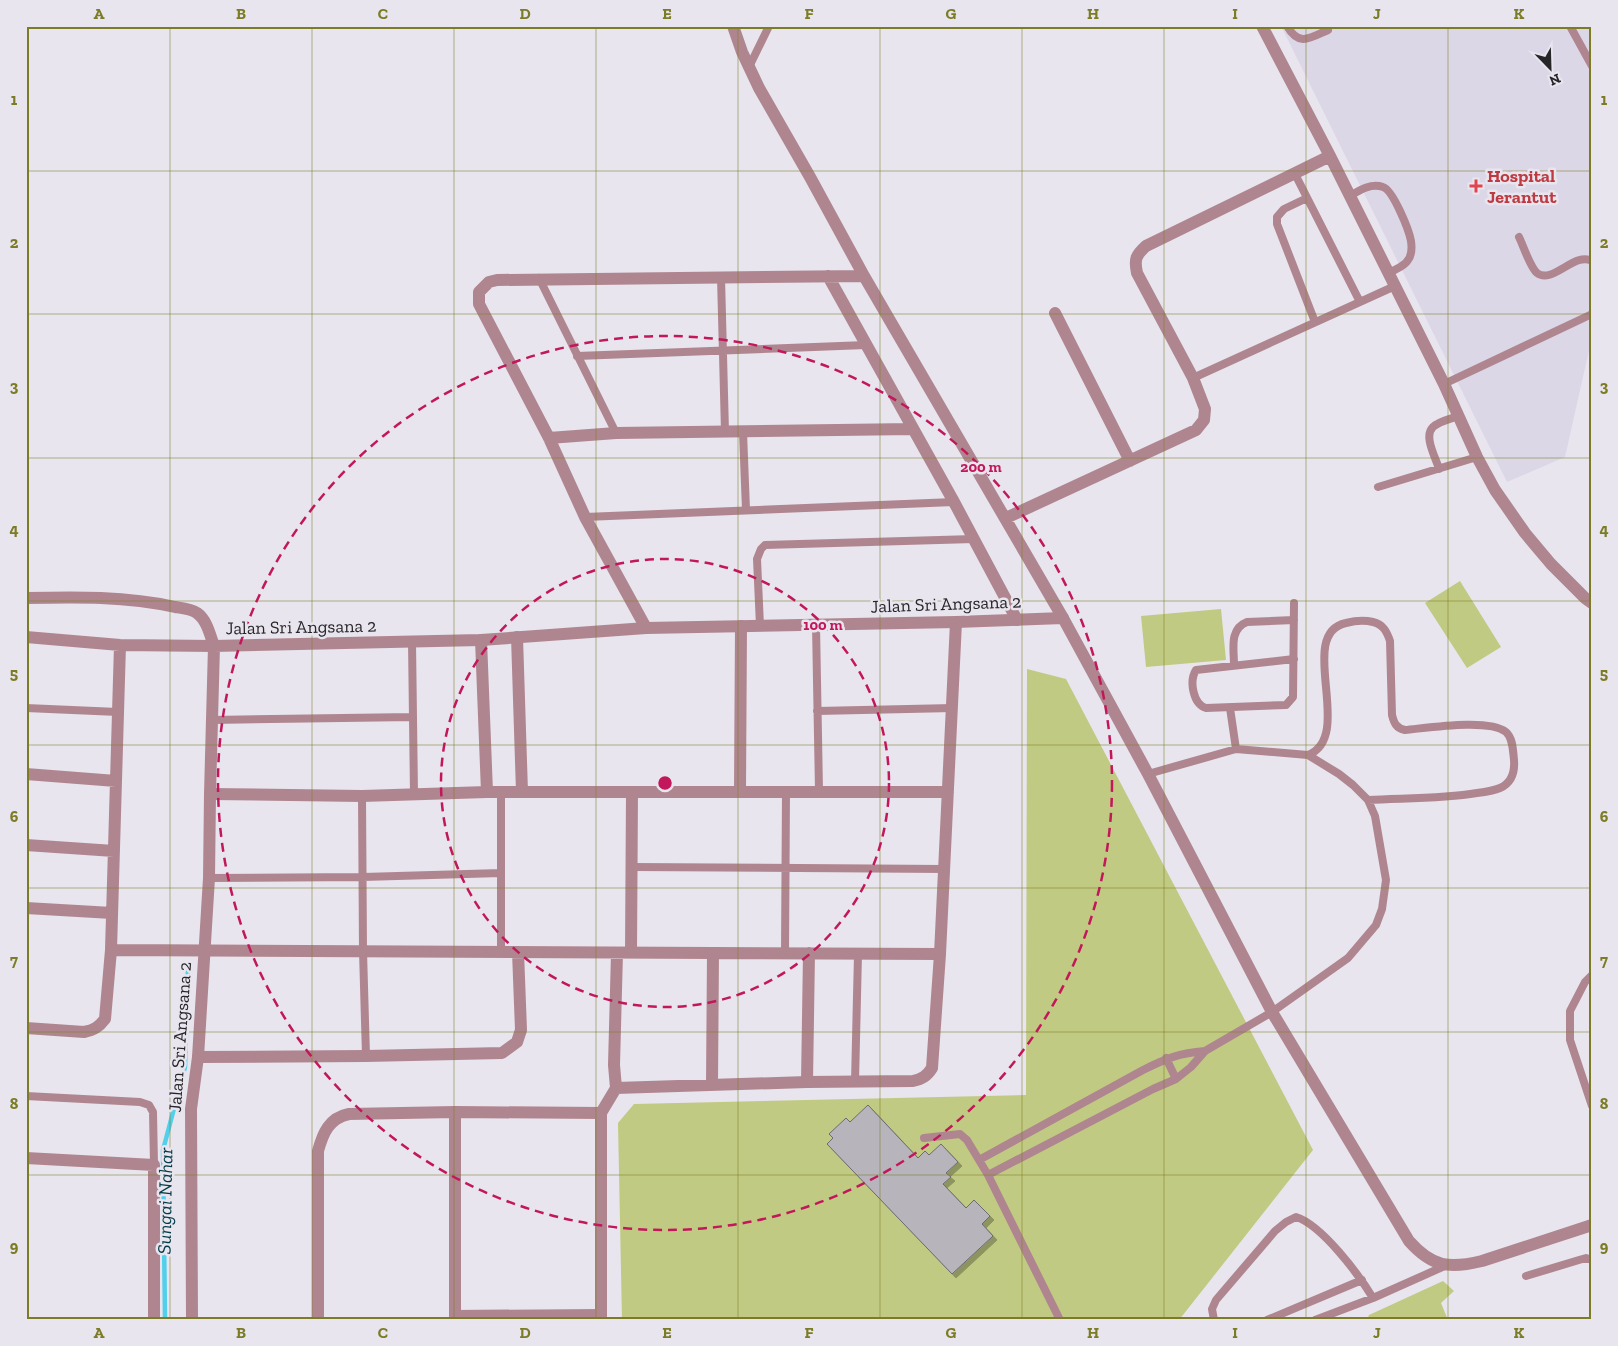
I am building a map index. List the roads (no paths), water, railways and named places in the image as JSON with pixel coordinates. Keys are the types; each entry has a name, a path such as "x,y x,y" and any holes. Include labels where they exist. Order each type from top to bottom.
{"street":[{"path":"733,26 748,67 864,276 1063,618 1148,774 1272,1012 1409,1241 1433,1262 1447,1265 1464,1265 1482,1261 1592,1225"},
{"path":"1262,26 1389,273 1444,384 1477,457 1495,490 1525,533 1552,564 1592,603"},
{"path":"1006,518 1196,430 1204,420 1205,409 1193,378 1137,273 1134,262 1137,254 1146,246 1330,156"},
{"path":"828,276 974,538 1017,620"},
{"path":"646,628 585,517 549,438 479,304 479,292 489,282 497,280 539,278 864,276"},
{"path":"1055,313 1130,461"},
{"path":"549,438 616,433 913,429"},
{"path":"26,598 88,597 149,601 186,609 196,612 205,621 214,646 120,645 26,637"},
{"name":"Jalan Sri Angsana 2","path":"192,1320 192,1109 198,1057 209,878 214,646 481,640 646,628 1063,618"},
{"path":"616,1088 712,1084 913,1081 921,1079 928,1074 932,1068 940,954 956,622"},
{"path":"740,791 741,626"},
{"path":"517,638 522,792"},
{"path":"481,640 487,792"},
{"path":"26,1028 84,1032 100,1026 105,1019 111,950 120,645"},
{"path":"26,774 116,781"},
{"path":"210,794 362,796 487,792 948,792"},
{"path":"631,953 632,792"},
{"path":"26,845 114,851"},
{"path":"26,908 112,913"},
{"path":"111,950 940,954"},
{"path":"198,1057 502,1053 517,1042 521,1030 518,952"},
{"path":"601,1316 601,1113 616,1088 614,1065 618,953"},
{"path":"712,1084 713,953"},
{"path":"807,1082 808,954"},
{"path":"318,1320 318,1151 323,1133 340,1116 348,1114 455,1112 601,1113"},
{"path":"455,1112 455,1317"},
{"path":"26,1158 154,1165 154,1320"}],"lane":[{"path":"748,67 769,26"},
{"path":"1287,26 1296,37 1302,40 1328,30"},
{"path":"1570,26 1592,66"},
{"path":"1295,174 1360,302"},
{"path":"1350,196 1365,188 1374,186 1385,187 1390,191 1405,222 1411,241 1411,253 1405,265 1389,273"},
{"path":"1307,198 1284,208 1277,217 1277,224 1315,322"},
{"path":"1519,237 1538,274 1551,274 1579,260 1592,261"},
{"path":"721,277 725,432"},
{"path":"539,278 616,433"},
{"path":"1193,378 1395,286"},
{"path":"1444,384 1592,314"},
{"path":"577,356 723,352 866,345"},
{"path":"1439,468 1429,439 1430,432 1438,424 1458,416"},
{"path":"743,432 746,510"},
{"path":"1378,487 1477,457"},
{"path":"585,517 954,502"},
{"path":"760,626 757,559 760,549 765,545 974,538"},
{"path":"1294,602 1294,659 1293,697 1289,703 1286,705 1206,708 1202,707 1195,699 1193,676 1196,670 1294,659"},
{"path":"1234,665 1234,634 1241,624 1247,622 1294,620"},
{"path":"1308,755 1315,752 1325,739 1327,717 1325,643 1330,632 1338,625 1355,621 1380,624 1386,631 1390,641 1392,715 1395,724 1400,728 1405,730 1471,725 1495,726 1507,733 1512,744 1514,772 1508,783 1498,789 1463,796 1368,800"},
{"path":"816,625 819,791"},
{"path":"412,642 414,794"},
{"path":"26,708 118,712"},
{"path":"817,711 953,708"},
{"path":"1230,708 1236,749"},
{"path":"212,720 413,717"},
{"path":"988,1175 1153,1089 1176,1079 1191,1067 1204,1051 1272,1012 1348,958 1376,925 1382,909 1386,880 1375,816 1368,800 1340,774 1308,755 1236,749 1148,774"},
{"path":"785,953 786,791"},
{"path":"501,792 501,952"},
{"path":"362,796 366,1056"},
{"path":"632,867 945,869"},
{"path":"209,878 363,877 500,873"},
{"path":"855,1082 858,954"},
{"path":"1592,975 1585,982 1570,1011 1570,1040 1592,1106"},
{"path":"979,1160 1166,1058 1185,1052 1204,1051"},
{"path":"1166,1058 1176,1079"},
{"path":"26,1096 140,1102 149,1105 153,1112 154,1165"},
{"path":"924,1138 960,1134 967,1140 988,1175 1060,1320"},
{"path":"1214,1320 1212,1308 1216,1300 1275,1231 1296,1217 1305,1220 1319,1232 1362,1280 1373,1298"},
{"path":"1526,1276 1586,1258 1592,1260"},
{"path":"1314,1320 1373,1298 1447,1265"},
{"path":"1267,1320 1362,1280"},
{"path":"455,1317 601,1316"}],"waterway":[{"name":"Sungai Nahar","path":"165,1320 163,1150 185,1067 188,965"}],"place":[{"name":"Hospital Jerantut","path":"1476,186"}]}
